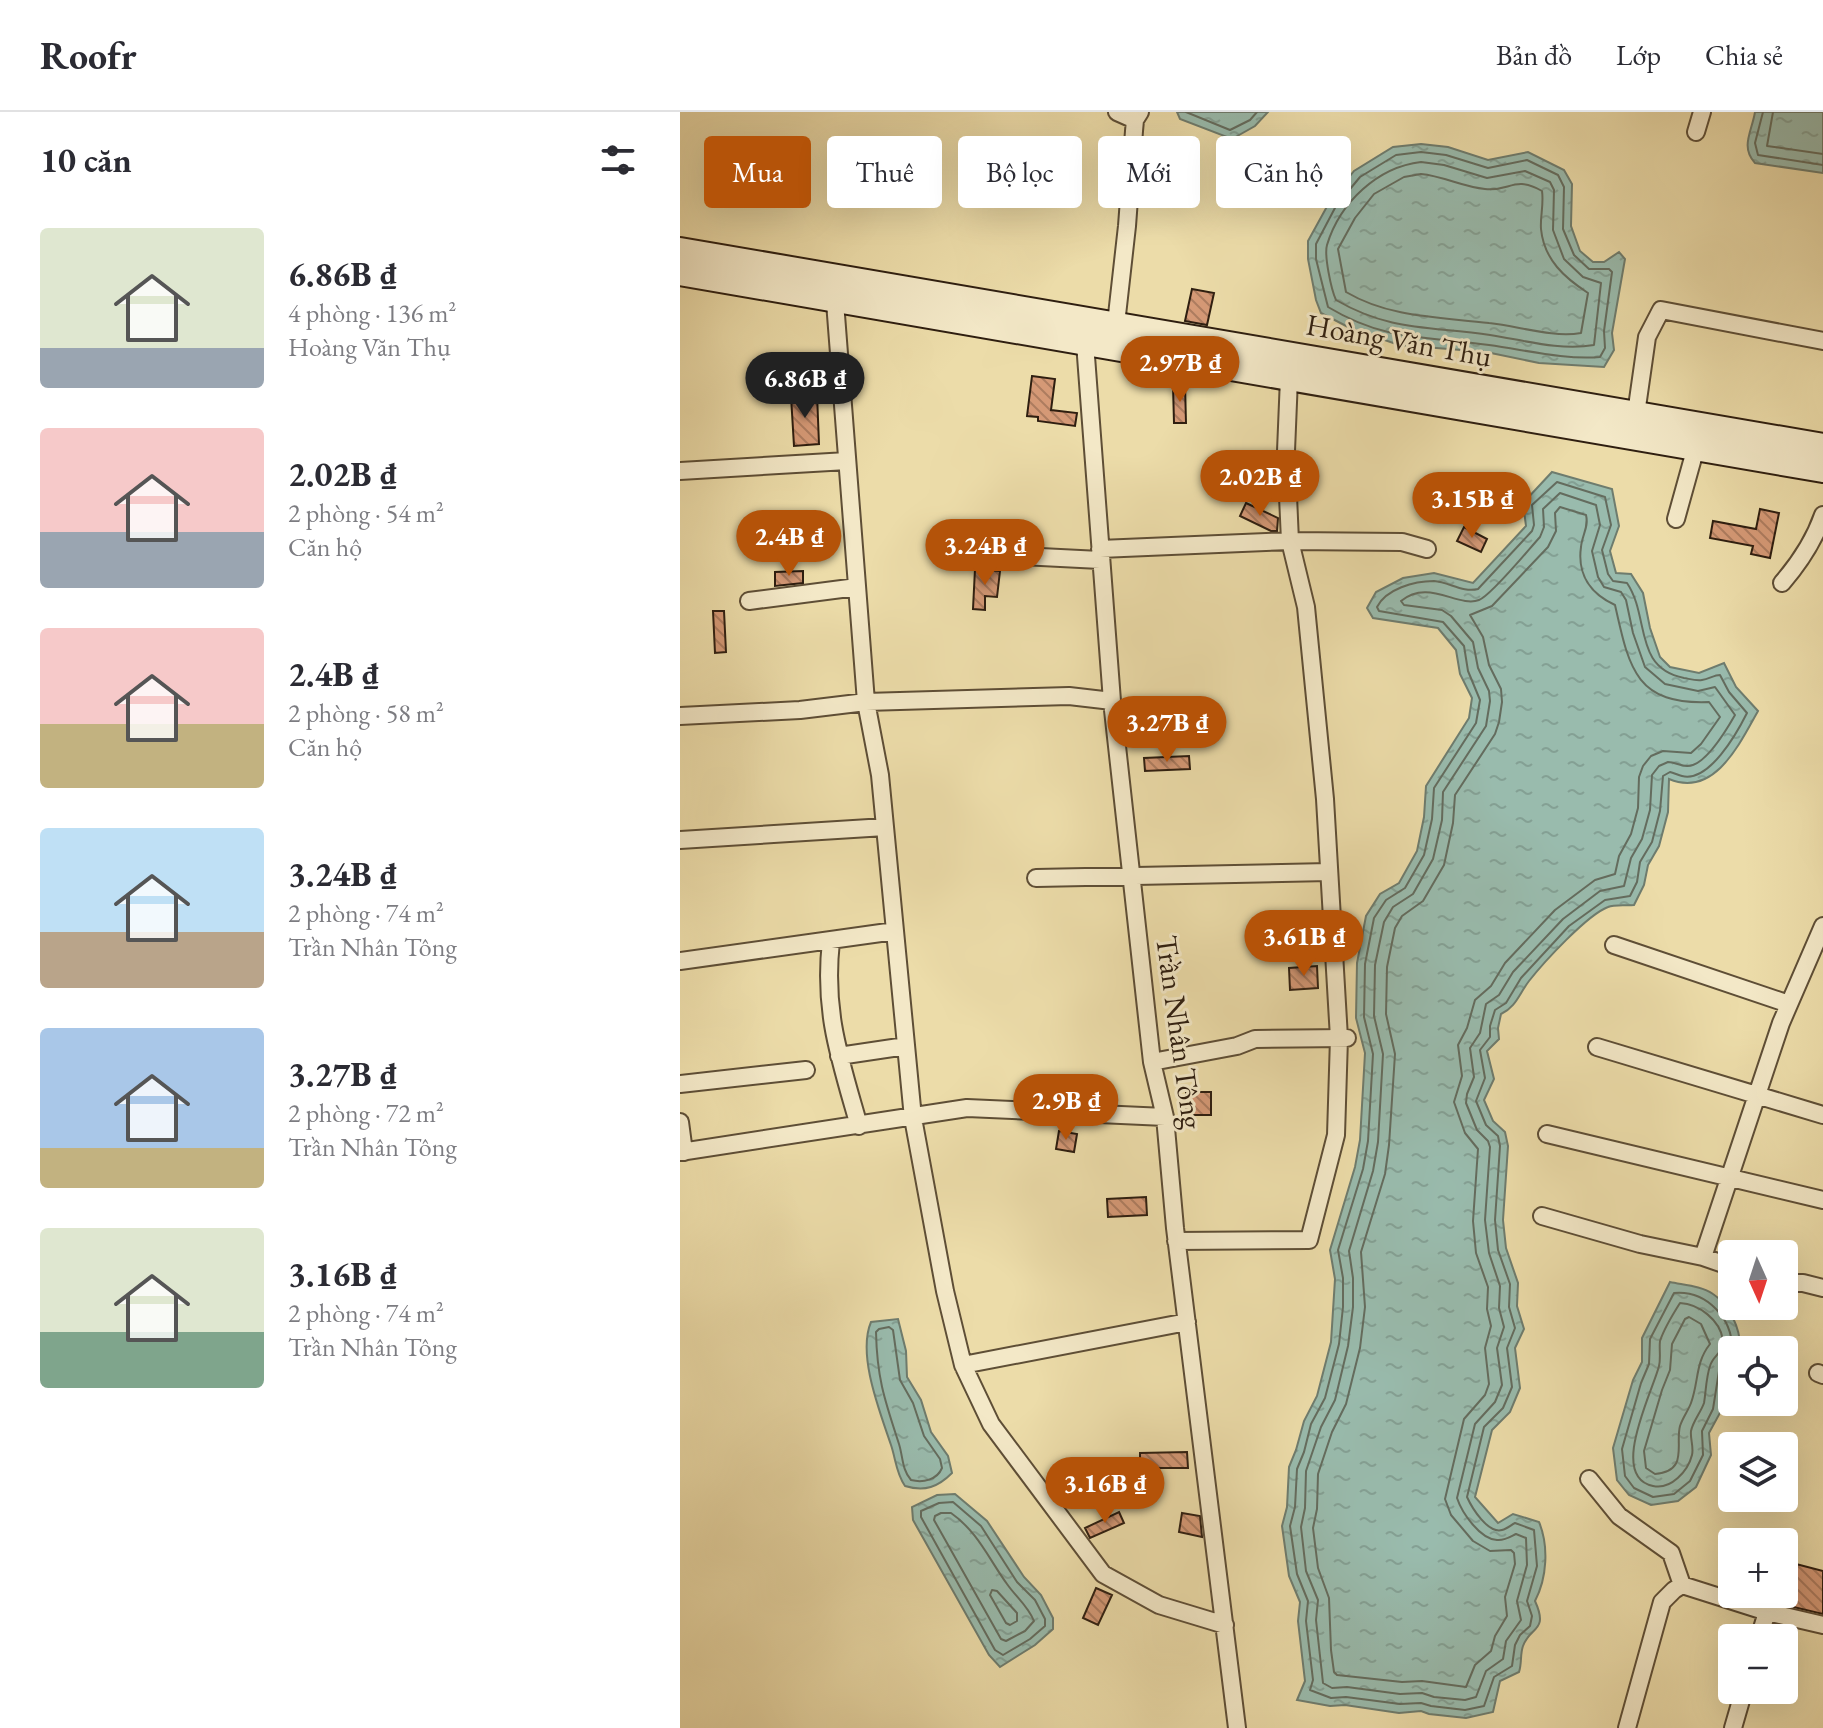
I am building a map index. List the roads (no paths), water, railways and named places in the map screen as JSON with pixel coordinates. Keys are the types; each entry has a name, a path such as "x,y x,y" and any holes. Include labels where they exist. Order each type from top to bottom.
{"main road":[{"name":"Hoàng Văn Thụ","path":"680,250 1289,378 1422,389 1636,414 1823,446"},
{"name":"Hoàng Văn Thụ","path":"680,273 835,302 1077,334 1116,324 1696,447 1823,470"}],"street":[{"path":"1116,324 1137,116 1117,112"},
{"path":"1696,132 1702,112"},
{"path":"835,302 866,702 880,775 913,1118 945,1291 963,1365 991,1424 1103,1574 1159,1605 1225,1625"},
{"path":"1636,414 1647,337 1661,310 1823,341"},
{"name":"Trần Nhân Tông","path":"1077,334 1112,701 1152,1062 1165,1117 1176,1241 1237,1728"},
{"path":"1176,1241 1309,1240 1336,1135 1343,1038 1325,799 1306,607 1290,541 1286,451 1289,378"},
{"path":"1676,519 1696,447"},
{"path":"680,471 847,461"},
{"path":"1782,583 1816,536 1823,515"},
{"path":"965,553 1100,555 1290,541 1402,542 1427,549"},
{"path":"749,601 857,587"},
{"path":"680,716 800,710 866,702 1069,696 1112,701"},
{"path":"680,840 885,827"},
{"path":"1036,878 1329,872"},
{"path":"1703,1257 1789,1004 1823,926"},
{"path":"680,961 895,931"},
{"path":"831,941 828,1007 859,1126"},
{"path":"1614,945 1789,1004"},
{"path":"1152,1062 1237,1046 1255,1039 1343,1038"},
{"path":"839,1056 906,1046"},
{"path":"1597,1047 1823,1115"},
{"path":"680,1084 806,1070"},
{"path":"680,1122 682,1152 967,1108 1165,1117"},
{"path":"1547,1134 1823,1200"},
{"path":"1542,1216 1718,1262"},
{"path":"1798,1283 1823,1288"},
{"path":"963,1365 1187,1322"},
{"path":"1589,1479 1619,1516 1671,1553 1682,1585"},
{"path":"1627,1728 1662,1602 1682,1585 1767,1612 1823,1625"},
{"path":"1763,1624 1767,1612"},
{"path":"1733,1728 1740,1704"}],"water":[{"path":"1177,112 1268,112 1255,126 1237,136 1224,136 1180,119"},
{"path":"1755,112 1823,112 1823,173 1755,163 1748,151 1748,139"},
{"path":"1421,144 1448,147 1488,160 1528,152 1564,170 1572,184 1571,226 1580,251 1593,262 1604,262 1619,252 1625,259 1612,333 1614,350 1604,367 1539,363 1486,352 1399,345 1350,328 1321,313 1308,259 1308,241 1326,208 1351,208 1351,175 1354,171 1393,147"},
{"path":"1552,472 1612,489 1619,526 1610,551 1616,573 1631,574 1643,593 1660,657 1670,667 1699,673 1724,663 1736,687 1758,711 1733,752 1712,775 1685,783 1669,779 1668,812 1659,846 1648,865 1644,885 1634,905 1608,907 1566,940 1529,981 1514,1004 1501,1014 1499,1039 1487,1051 1494,1079 1484,1100 1493,1121 1505,1132 1508,1146 1503,1220 1506,1248 1518,1283 1517,1306 1524,1329 1515,1348 1520,1388 1510,1412 1492,1430 1475,1497 1498,1523 1513,1514 1539,1522 1542,1531 1545,1562 1535,1601 1540,1618 1537,1628 1523,1646 1519,1672 1500,1681 1493,1712 1466,1718 1421,1711 1399,1713 1345,1705 1330,1706 1297,1700 1305,1681 1298,1621 1300,1602 1289,1576 1282,1526 1287,1507 1289,1467 1304,1421 1317,1396 1331,1342 1335,1279 1330,1250 1360,1140 1365,1053 1356,1018 1357,963 1366,916 1380,894 1399,883 1417,851 1426,786 1469,718 1472,698 1460,674 1456,650 1438,628 1373,618 1367,608 1376,592 1403,578 1434,573 1473,583 1526,526 1523,503"},
{"path":"1670,1282 1713,1294 1718,1298 1718,1320 1734,1320 1739,1336 1718,1336 1718,1416 1709,1433 1711,1455 1696,1487 1678,1501 1651,1505 1629,1495 1617,1480 1613,1448 1633,1380 1642,1362 1642,1338"},
{"path":"898,1319 906,1351 907,1377 921,1400 931,1432 948,1456 952,1473 942,1482 925,1488 905,1486 900,1476 868,1367 867,1335 871,1322"},
{"path":"955,1494 987,1521 1024,1577 1041,1595 1053,1618 1053,1629 1035,1645 1000,1667 989,1655 913,1520 912,1507 937,1495"}]}
